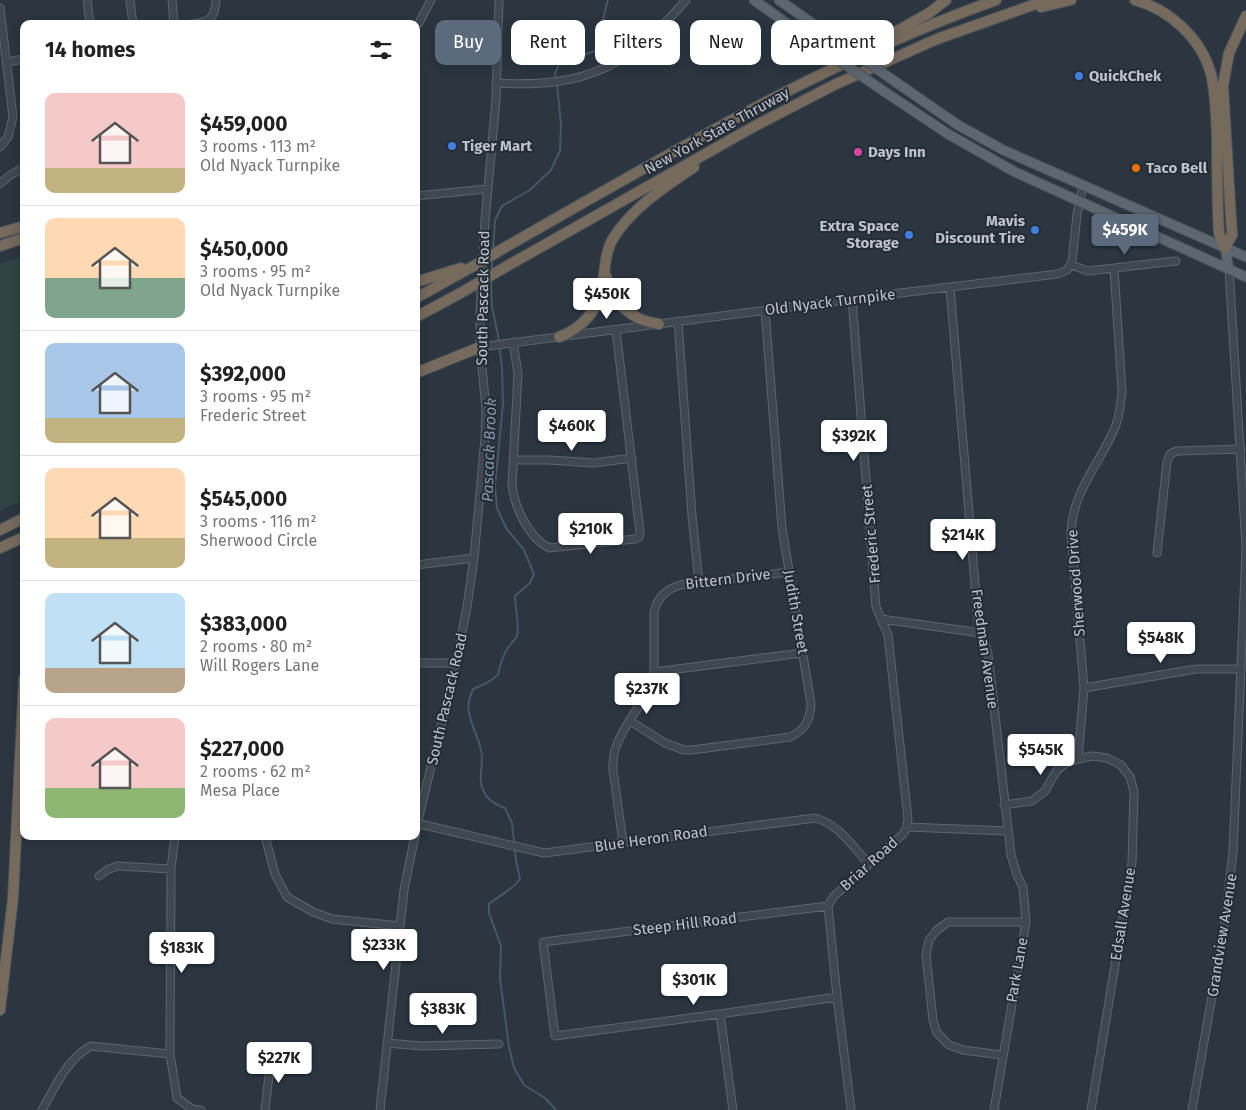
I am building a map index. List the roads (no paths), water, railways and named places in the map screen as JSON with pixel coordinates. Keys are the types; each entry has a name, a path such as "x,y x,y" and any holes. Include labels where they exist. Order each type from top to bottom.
{"highway":[{"path":"807,80 916,21 946,0"},
{"name":"New York State Thruway","path":"420,295 447,276 479,263 612,187 807,80 904,36 996,0"},
{"name":"New York State Thruway","path":"420,315 773,116 869,68 937,39 1047,0"},
{"path":"1001,15 1070,0"},
{"path":"1135,0 1156,9 1175,21 1197,45 1208,65 1213,85 1216,113 1219,233 1226,248"},
{"path":"1226,248 1232,235 1224,80 1233,42 1246,16"},
{"path":"559,337 571,332 582,324 596,306 602,288 610,244 618,231 653,196 773,116"},
{"path":"0,233 20,227"},
{"path":"0,246 20,239"},
{"path":"606,258 607,281 617,302 625,310 638,318 659,324"},
{"path":"420,281 447,276"},
{"path":"420,371 480,347"},
{"path":"0,530 20,520"},
{"path":"0,548 20,538"},
{"path":"0,1010 13,898 20,745"},
{"path":"19,762 20,756"}],"main road":[{"path":"754,0 882,90 948,134 989,158 1032,181 1246,277"},
{"path":"779,0 944,116 973,134 1003,150 1246,257"},
{"path":"1226,248 1229,269"}],"street":[{"path":"87,0 90,20"},
{"path":"130,0 132,20"},
{"path":"172,0 174,20"},
{"path":"208,20 214,14 216,0"},
{"path":"420,21 431,0"},
{"name":"South Pascack Road","path":"420,813 456,663 474,558 485,438 486,409 480,347 481,285 496,83 499,0"},
{"path":"496,83 564,82 597,72 626,56 650,37 686,0"},
{"path":"0,8 13,117 8,137 0,147"},
{"path":"7,62 20,60"},
{"path":"0,184 20,169"},
{"path":"1083,186 1079,202 1074,256 1071,265 1088,271 1176,261"},
{"path":"420,196 487,189"},
{"name":"Old Nyack Turnpike","path":"480,347 852,299 1050,276 1065,271 1071,265"},
{"name":"Sherwood Drive","path":"1078,759 1084,688 1071,532 1072,517 1081,488 1108,441 1121,407 1122,391 1114,268"},
{"name":"Grandview Avenue","path":"1192,1110 1230,890 1233,852 1246,548 1229,269"},
{"name":"Freedman Avenue","path":"950,287 978,620 988,654 1007,831"},
{"name":"Frederic Street","path":"852,299 876,607 881,619"},
{"name":"Judith Street","path":"630,721 665,743 684,750 790,737 800,732 807,724 811,704 782,528 765,310"},
{"path":"678,321 692,516 699,582"},
{"path":"510,343 518,374 513,434 514,460 512,485 514,500 519,513 542,543 549,548 635,539 639,537 640,532 616,330"},
{"path":"1157,553 1167,462 1170,454 1177,451 1241,449"},
{"path":"514,460 594,463 632,458"},
{"path":"420,565 474,558"},
{"name":"Bittern Drive","path":"623,843 613,758 615,747 648,691 654,672 654,612 656,603 662,594 670,588 680,585 789,572"},
{"path":"881,619 981,633"},
{"name":"Briar Road","path":"852,1110 837,997 828,906 833,897 903,834 907,827 908,819 888,635 881,619"},
{"path":"654,672 802,653"},
{"path":"420,663 456,663"},
{"path":"1084,688 1196,669 1240,669"},
{"name":"Edsall Avenue","path":"1078,759 1092,756 1100,757 1107,758 1121,765 1130,777 1134,792 1132,863 1091,1110"},
{"path":"1004,805 1032,801 1045,791 1057,770 1067,763 1078,759"},
{"name":"Blue Heron Road","path":"420,826 544,853 770,822 815,818 826,820 836,827 869,864"},
{"path":"907,827 1007,831"},
{"name":"Park Lane","path":"994,1110 1026,922 1023,887 1011,856 1007,831"},
{"path":"174,840 171,868 170,1054 177,1098 192,1109 201,1110"},
{"path":"266,840 275,874 287,897 314,912 332,919 400,926"},
{"path":"380,1110 404,890 413,840"},
{"path":"99,876 107,870 118,866 171,868"},
{"name":"Steep Hill Road","path":"720,1014 555,1036 543,942 828,906"},
{"path":"1002,1055 962,1050 949,1045 937,1033 933,1020 926,955 929,940 937,930 948,922 1026,922"},
{"path":"733,1110 720,1014 837,997"},
{"path":"387,1043 421,1046 499,1044"},
{"path":"42,1110 65,1070 80,1052 91,1046 170,1054"},
{"path":"265,1110 270,1067 275,1054"}],"waterway":[{"name":"Pascack Brook","path":"556,79 555,74 559,64 600,49 602,46 604,35 603,21 608,0"},
{"name":"Pascack Brook","path":"493,250 495,220 502,206 530,190 551,170 560,151 561,124 557,84"},
{"name":"Pascack Brook","path":"492,259 492,270"},
{"name":"Pascack Brook","path":"491,279 492,307 502,368 503,404 495,486 497,508 506,528 524,550 534,574 530,583 515,596 518,632 504,656 498,675 487,683 473,689 468,709 481,751 482,788 490,800 505,808 512,823 520,879 510,889 489,904 489,913 501,946 500,978 509,1047 514,1068 524,1085 545,1098 556,1110"}],"place":[{"name":"QuickChek","path":"1079,76"},
{"name":"Tiger Mart","path":"452,146"},
{"name":"Days Inn","path":"858,152"},
{"name":"Taco Bell","path":"1136,168"},
{"name":"Mavis Discount Tire","path":"1035,230"},
{"name":"Extra Space Storage","path":"909,235"}]}
